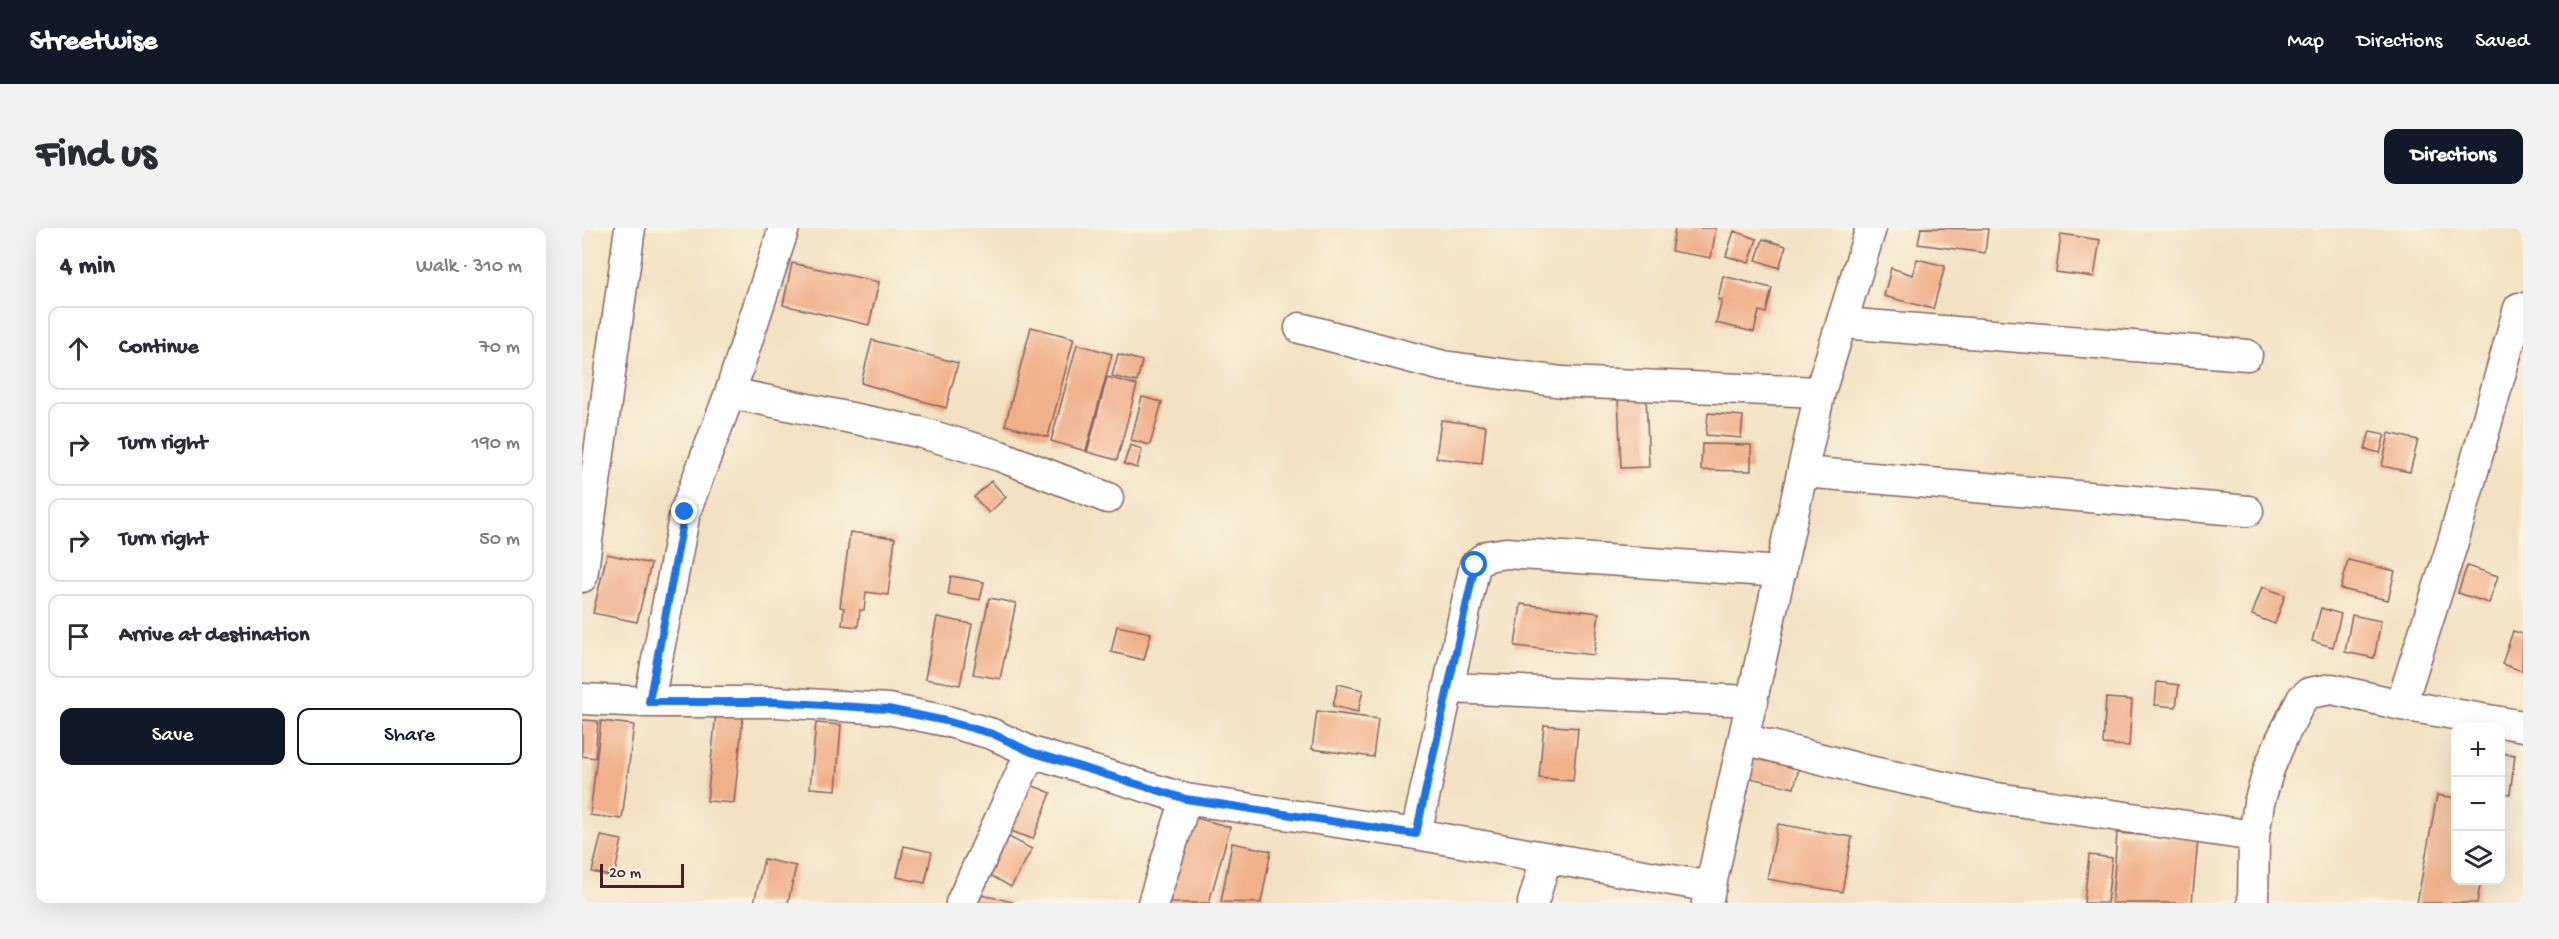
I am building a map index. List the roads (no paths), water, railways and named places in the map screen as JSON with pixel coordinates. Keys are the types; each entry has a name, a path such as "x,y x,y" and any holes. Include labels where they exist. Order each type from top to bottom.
{"street":[{"path":"582,577 630,228"},
{"path":"649,702 685,512 730,393 784,228"},
{"path":"582,699 649,702 776,702 888,709 993,734 1031,752 1186,799 1416,834 1546,858 1709,895 1820,392 1870,228"},
{"path":"2401,705 2453,542 2519,308"},
{"path":"1842,323 2247,356"},
{"path":"1300,328 1443,366 1551,380 1606,385 1820,392"},
{"path":"730,393 919,432 1000,456 1108,498"},
{"path":"1804,472 2247,511"},
{"path":"1416,834 1475,565 1487,556 1506,553 1781,572"},
{"path":"1449,688 1753,701"},
{"path":"2253,903 2254,836 2259,803 2269,769 2302,699 2309,693 2332,689 2401,705 2523,726"},
{"path":"1744,739 1868,771 1990,797 2254,836"},
{"path":"961,903 1031,752"},
{"path":"1153,903 1186,799"},
{"path":"1533,903 1546,858"}]}
